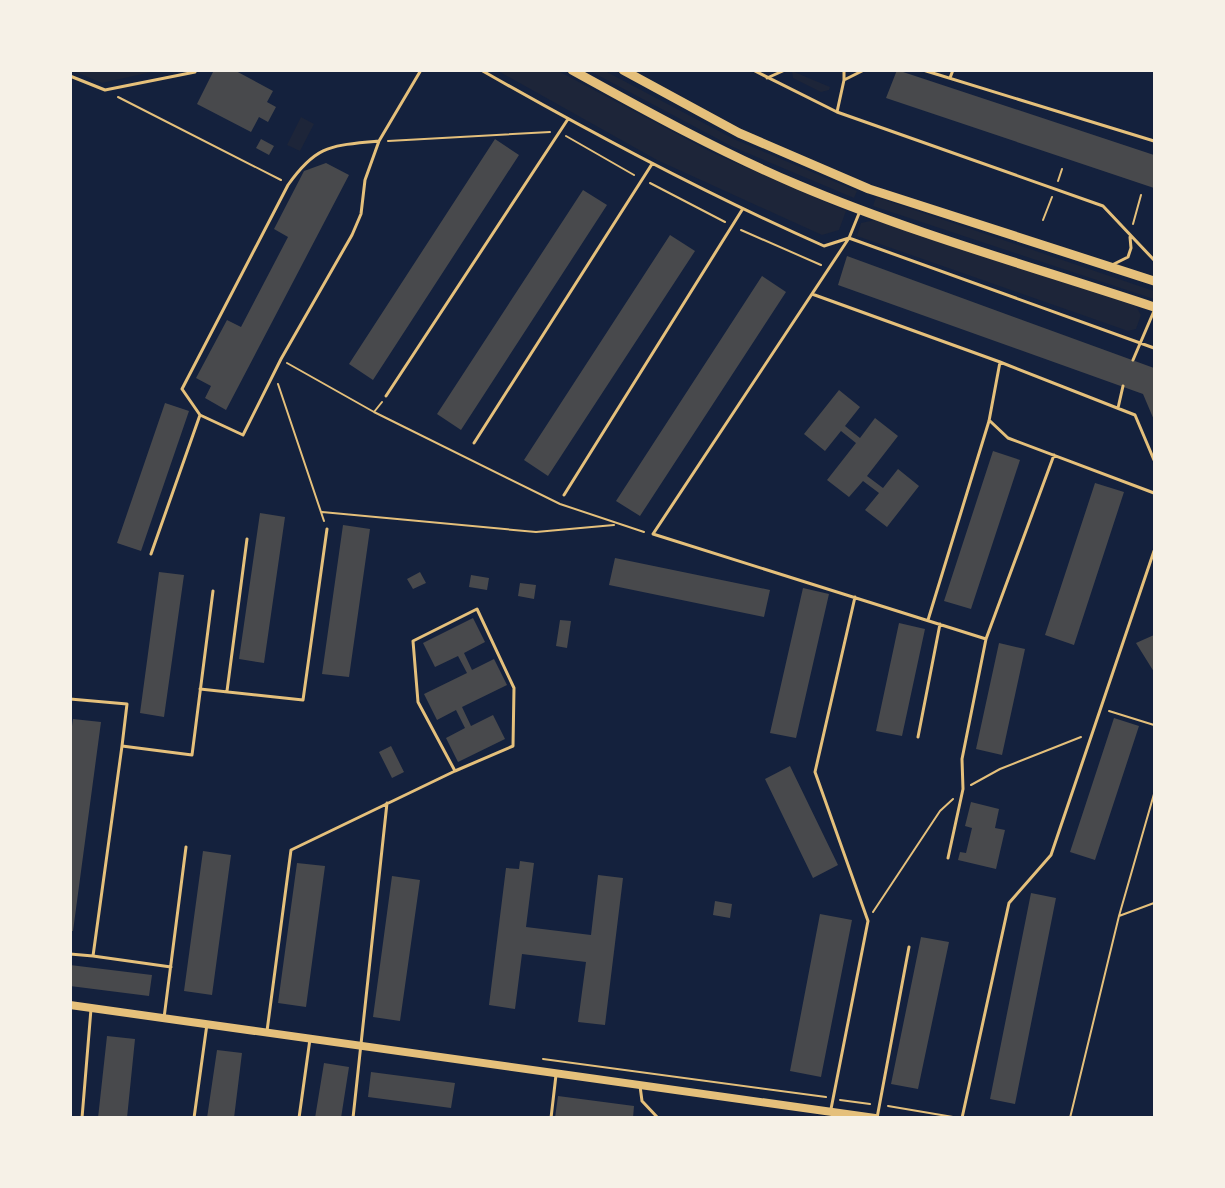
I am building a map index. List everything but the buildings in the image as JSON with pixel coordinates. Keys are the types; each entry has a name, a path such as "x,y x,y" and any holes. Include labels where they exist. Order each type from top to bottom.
{"main road":[{"path":"572,70 729,154 861,209 1155,309"},
{"path":"623,70 740,133 869,189 1153,280"}],"street":[{"path":"70,1005 876,1118"}],"lane":[{"path":"379,141 336,146 318,153 304,161 288,185 182,390 200,415 243,435 281,359 352,235 361,214 365,180 379,141 421,70"},
{"path":"481,70 652,164 742,210 824,246 849,238 1141,341 1155,348"},
{"path":"753,70 837,112 1103,206 1155,260"},
{"path":"767,78 784,70"},
{"path":"837,112 844,70"},
{"path":"844,80 864,70"},
{"path":"923,70 1155,141"},
{"path":"950,78 953,70"},
{"path":"70,76 105,90 195,72"},
{"path":"386,396 568,119"},
{"path":"474,443 652,164"},
{"path":"861,209 849,238 653,534 986,639"},
{"path":"564,495 742,210"},
{"path":"1109,266 1128,257 1131,248 1130,235"},
{"path":"812,294 1000,362 1135,415 1155,460"},
{"path":"1134,360 1155,309"},
{"path":"928,620 989,421 1000,362"},
{"path":"1118,408 1124,386"},
{"path":"151,554 200,415"},
{"path":"989,421 1008,438 1155,493"},
{"path":"948,858 963,789 962,759 986,639 1054,455"},
{"path":"200,689 303,700 327,529"},
{"path":"226,692 247,538"},
{"path":"961,1118 1009,903 1052,855 1155,551"},
{"path":"122,746 192,755 213,591"},
{"path":"830,1111 868,921 815,772 855,597"},
{"path":"266,1032 291,850 455,771 513,746 514,688 477,609 413,641 418,702 455,771"},
{"path":"918,737 940,624"},
{"path":"70,699 127,704 93,956"},
{"path":"353,1118 387,803"},
{"path":"164,1018 186,847"},
{"path":"876,1118 909,946"},
{"path":"70,954 171,967"},
{"path":"82,1118 91,1008"},
{"path":"194,1118 207,1024"},
{"path":"299,1118 310,1038"},
{"path":"551,1118 556,1073"},
{"path":"640,1084 642,1101 658,1118"}],"path":[{"path":"105,90 270,173 288,185"},
{"path":"379,141 559,132 643,180 732,226 792,254 829,268"},
{"path":"1130,235 1141,195"},
{"path":"281,359 374,412 560,504 617,525 653,534"},
{"path":"274,372 321,512 536,532 617,525"},
{"path":"374,412 386,396"},
{"path":"1101,708 1155,725"},
{"path":"1070,1118 1119,916 1155,794"},
{"path":"1119,916 1155,903"},
{"path":"623,1068 961,1118"}],"shaded area":[{"path":"71,70 156,70 156,71 102,83"},
{"path":"498,71 558,71 713,153 846,211 839,230 822,235 657,160"},
{"path":"590,71 605,71 736,140 857,191 854,198 733,147"},
{"path":"792,71 830,87 829,90 821,92 793,78"},
{"path":"301,117 314,124 300,151 287,145"},
{"path":"876,197 1154,291 1154,299 873,206"},
{"path":"875,220 1136,306 1141,315 1136,329 1128,331 857,236 861,223"}]}
